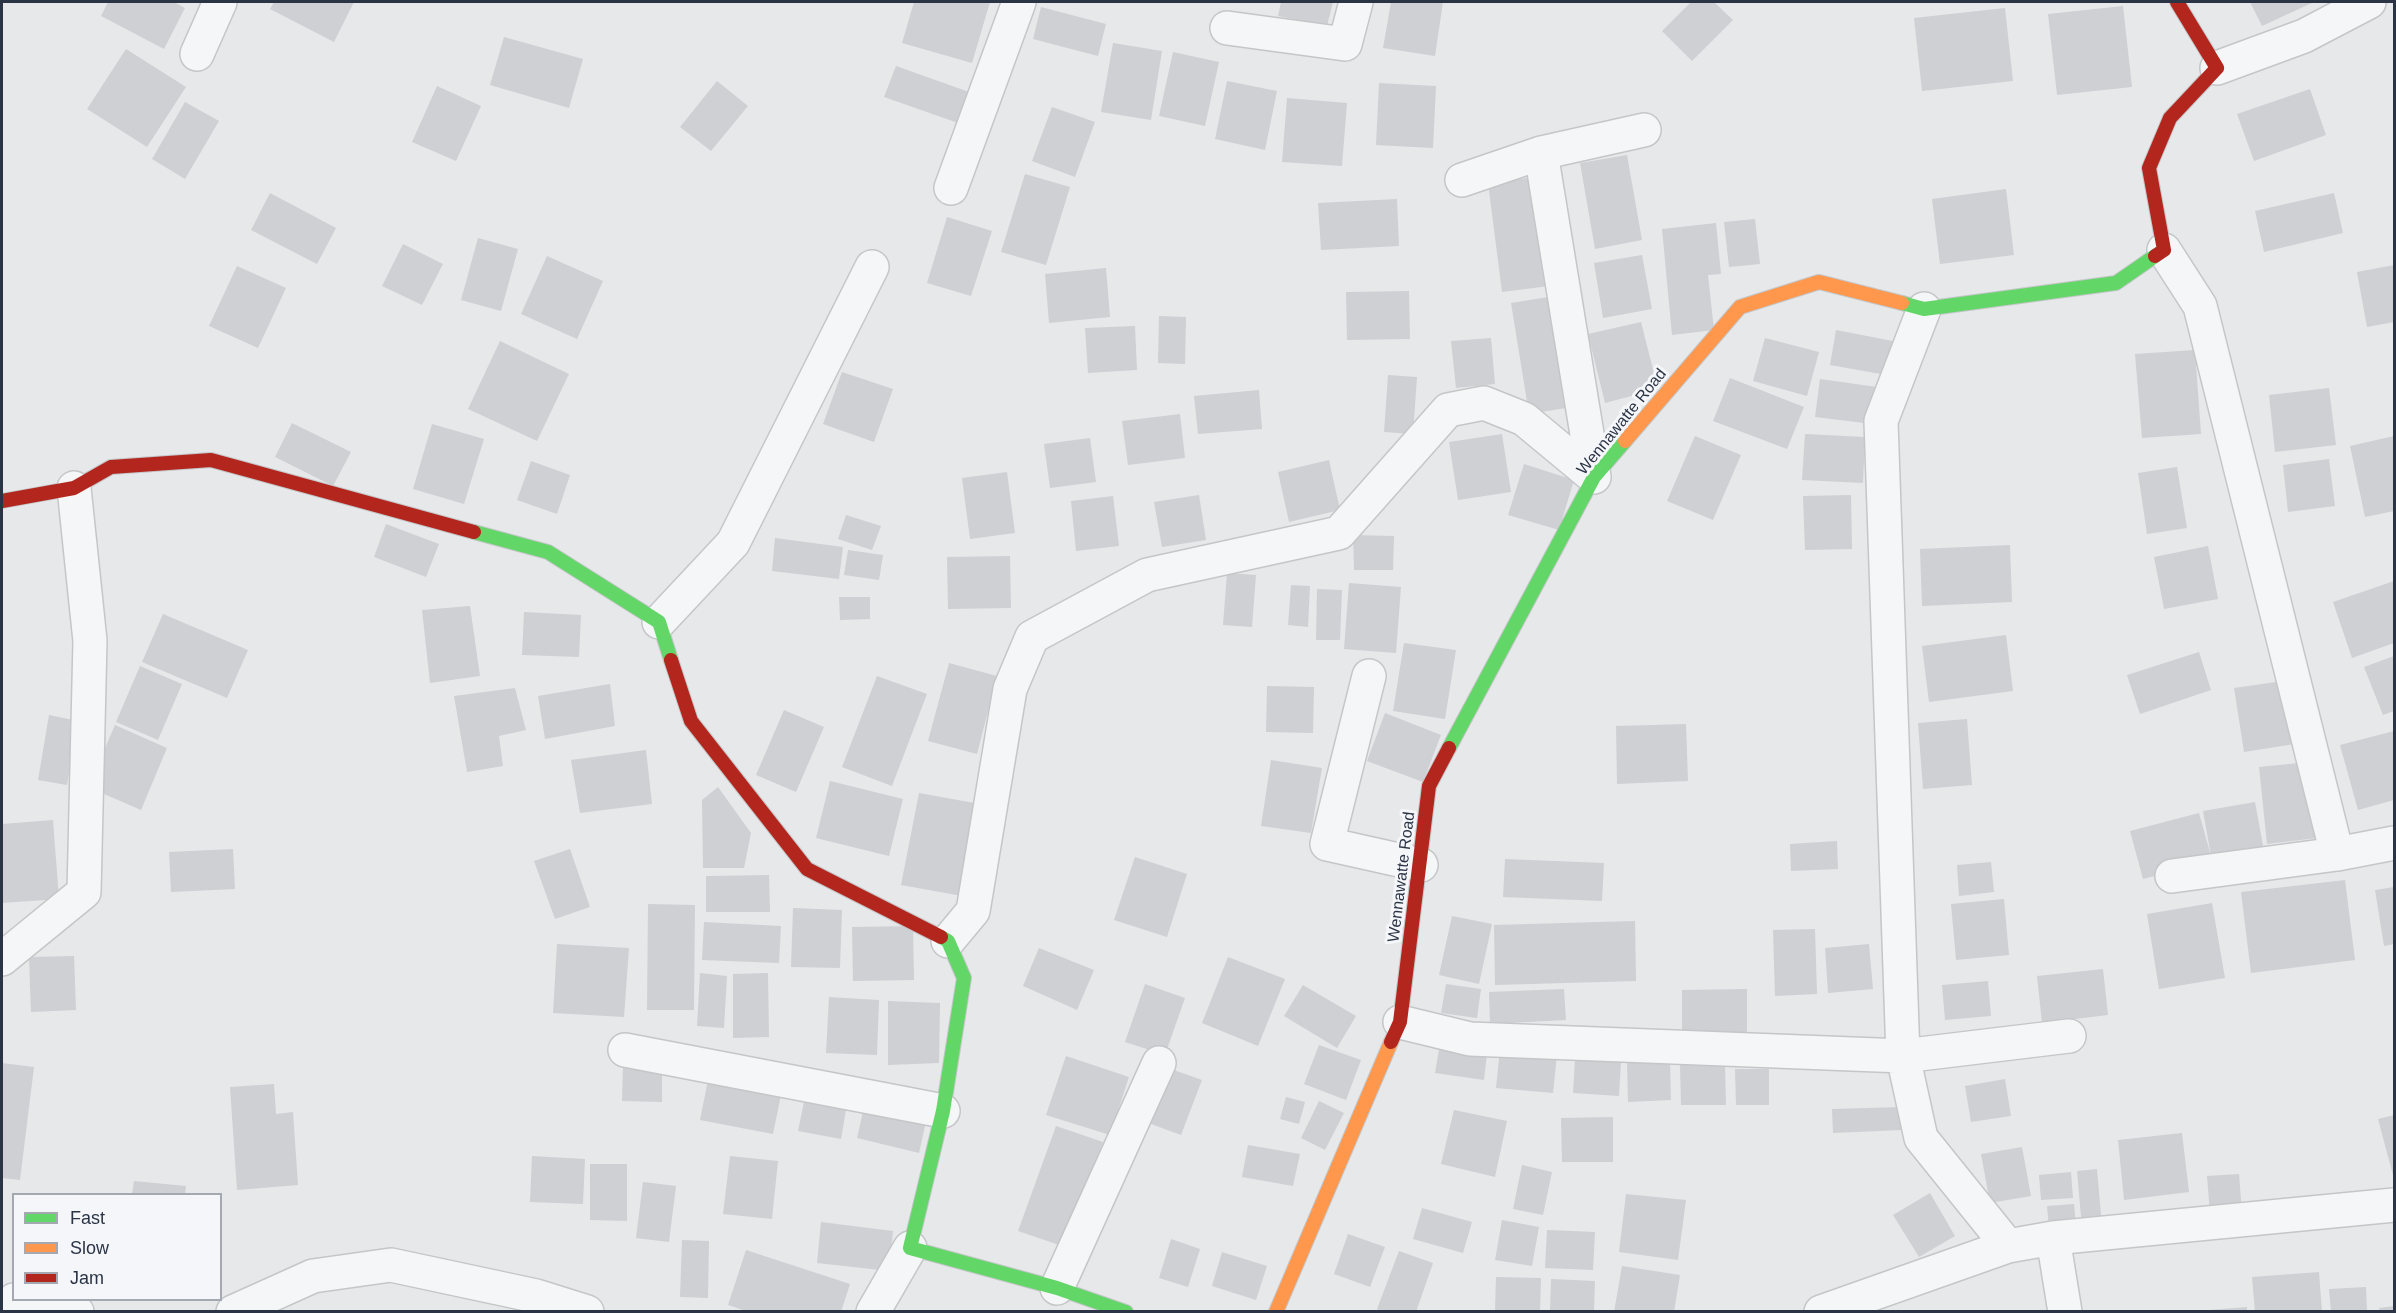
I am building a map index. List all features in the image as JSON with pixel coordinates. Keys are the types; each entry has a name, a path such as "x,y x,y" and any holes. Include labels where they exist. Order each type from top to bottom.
{"street":[{"path":"197,54 220,2"},
{"path":"951,188 1019,2"},
{"path":"1227,28 1345,45 1356,2"},
{"path":"2177,2 2217,68"},
{"path":"2337,854 2200,306 2164,250 2149,168 2170,118 2217,68 2304,36 2369,2"},
{"path":"1461,180 1541,153 1644,130"},
{"path":"1541,153 1594,477"},
{"name":"Wennawatte Road","path":"1276,1311 1400,1022 1429,786 1594,477 1740,307 1819,282 1924,309 2116,283 2164,250"},
{"path":"659,622 733,543 872,267"},
{"path":"1924,309 1881,422 1903,1056 1921,1138 2008,1246"},
{"path":"948,941 974,911 1010,689 1032,637 1147,575 1339,533 1448,410 1484,403 1524,419 1594,477"},
{"path":"2,501 74,488 111,467 211,460 548,552 659,622 691,721 807,869 948,941 964,978 943,1111 910,1248 873,1311"},
{"path":"2,959 84,892 90,641 74,488"},
{"path":"1369,676 1327,844 1421,865"},
{"path":"2172,876 2337,854 2394,843"},
{"path":"1400,1022 1470,1039 1903,1056 2069,1036"},
{"path":"625,1050 943,1111"},
{"path":"1057,1288 1160,1063"},
{"path":"1821,1311 2008,1246 2053,1238 2394,1205"},
{"path":"2053,1238 2065,1311"},
{"path":"910,1248 1057,1288 1126,1311"},
{"path":"233,1311 313,1276 391,1265 536,1296 588,1311"},
{"path":"24,1301 77,1311"}],"building":[{"path":"108,2 174,2 185,8 164,49 101,16"},
{"path":"274,2 354,2 334,42 270,9"},
{"path":"914,2 990,2 972,63 902,43"},
{"path":"1281,2 1333,2 1327,26 1278,16"},
{"path":"1391,2 1443,2 1435,56 1383,48"},
{"path":"1691,2 1714,2 1733,20 1692,61 1662,31"},
{"path":"2250,2 2314,2 2262,26"},
{"path":"2123,6 2132,87 2057,95 2048,14"},
{"path":"1041,7 1106,24 1098,56 1033,39"},
{"path":"2005,8 2013,81 1922,91 1914,18"},
{"path":"504,37 583,59 569,108 490,85"},
{"path":"1113,43 1162,51 1151,120 1101,112"},
{"path":"126,49 186,87 147,147 87,109"},
{"path":"1173,52 1219,62 1205,126 1159,116"},
{"path":"896,66 972,93 961,124 884,97"},
{"path":"717,81 748,106 711,151 680,127"},
{"path":"1227,81 1277,91 1265,150 1215,139"},
{"path":"1379,83 1436,86 1433,148 1376,145"},
{"path":"437,86 481,106 456,161 412,142"},
{"path":"2310,89 2326,135 2254,161 2237,114"},
{"path":"1287,98 1347,103 1342,166 1282,162"},
{"path":"185,102 219,121 185,179 152,159"},
{"path":"1052,107 1095,122 1075,177 1032,161"},
{"path":"1627,155 1642,240 1595,249 1580,163"},
{"path":"1025,174 1070,187 1046,265 1001,252"},
{"path":"1543,176 1557,285 1502,292 1488,183"},
{"path":"2006,189 2014,255 1940,264 1932,199"},
{"path":"270,193 336,228 317,264 251,230"},
{"path":"2334,193 2343,233 2264,252 2255,211"},
{"path":"1397,199 1399,246 1321,250 1318,203"},
{"path":"947,217 992,231 971,296 927,283"},
{"path":"1755,219 1760,264 1729,267 1724,222"},
{"path":"1716,223 1721,274 1708,275 1714,330 1672,335 1662,229"},
{"path":"478,238 518,249 501,311 461,300"},
{"path":"403,244 443,264 422,305 382,286"},
{"path":"1642,255 1652,309 1603,318 1594,263"},
{"path":"547,256 603,281 577,339 521,314"},
{"path":"2394,265 2394,322 2367,327 2357,272"},
{"path":"237,266 286,288 258,348 209,326"},
{"path":"1106,268 1110,317 1049,323 1045,274"},
{"path":"1409,291 1410,339 1347,340 1346,292"},
{"path":"1561,295 1578,406 1529,414 1511,303"},
{"path":"1159,316 1186,317 1185,364 1158,363"},
{"path":"1641,322 1658,389 1605,403 1588,334"},
{"path":"1135,326 1137,370 1088,373 1085,328"},
{"path":"1836,330 1898,342 1892,376 1830,365"},
{"path":"1491,338 1495,384 1456,388 1451,341"},
{"path":"1765,338 1819,352 1807,396 1753,381"},
{"path":"500,341 569,374 537,441 468,409"},
{"path":"2195,350 2201,434 2142,438 2135,354"},
{"path":"842,372 893,389 874,442 823,424"},
{"path":"1388,375 1417,377 1413,434 1384,432"},
{"path":"1730,378 1804,407 1787,449 1713,421"},
{"path":"1820,379 1877,387 1872,424 1815,417"},
{"path":"2329,388 2336,445 2275,452 2269,395"},
{"path":"1259,390 1262,429 1198,434 1194,396"},
{"path":"1180,414 1185,458 1128,465 1122,421"},
{"path":"292,423 351,452 333,486 275,457"},
{"path":"432,424 484,439 464,504 413,489"},
{"path":"1502,434 1511,492 1458,500 1449,442"},
{"path":"1805,434 1865,437 1863,483 1802,480"},
{"path":"1695,436 1741,455 1713,520 1667,501"},
{"path":"2394,436 2394,511 2365,517 2350,446"},
{"path":"1090,438 1096,482 1050,488 1044,444"},
{"path":"2329,459 2335,506 2288,512 2283,465"},
{"path":"1329,460 1340,510 1289,522 1278,472"},
{"path":"531,461 570,475 557,514 517,500"},
{"path":"1524,464 1574,480 1559,530 1508,515"},
{"path":"2177,467 2187,528 2147,534 2138,473"},
{"path":"1007,472 1015,533 970,539 962,478"},
{"path":"1199,495 1206,540 1162,547 1154,502"},
{"path":"1851,495 1852,549 1805,550 1803,496"},
{"path":"1113,496 1119,546 1076,551 1071,501"},
{"path":"846,515 881,526 872,550 838,539"},
{"path":"386,524 439,544 426,577 374,557"},
{"path":"1353,535 1394,536 1393,570 1354,570"},
{"path":"775,538 843,547 839,579 772,571"},
{"path":"2010,545 2012,602 1922,606 1920,549"},
{"path":"2208,546 2218,599 2164,609 2154,557"},
{"path":"848,550 883,555 879,580 844,575"},
{"path":"1010,556 1011,608 948,609 947,557"},
{"path":"1227,573 1256,575 1252,627 1223,625"},
{"path":"2394,581 2394,643 2352,658 2333,602"},
{"path":"1349,583 1401,587 1396,653 1344,649"},
{"path":"1291,585 1310,586 1308,627 1288,625"},
{"path":"1317,589 1342,590 1340,640 1316,640"},
{"path":"839,597 870,597 870,619 840,620"},
{"path":"470,606 480,676 430,683 422,610"},
{"path":"524,612 581,615 579,657 522,655"},
{"path":"163,614 248,650 227,698 142,662"},
{"path":"2006,635 2013,691 1929,702 1922,646"},
{"path":"1404,643 1456,650 1445,719 1393,711"},
{"path":"2199,652 2211,690 2140,714 2127,675"},
{"path":"2394,656 2394,711 2383,715 2364,667"},
{"path":"949,663 997,676 977,754 928,741"},
{"path":"140,666 182,684 158,740 116,722"},
{"path":"877,676 927,694 892,786 842,767"},
{"path":"2290,680 2301,743 2244,752 2234,688"},
{"path":"610,684 615,726 545,739 538,696"},
{"path":"1267,686 1314,687 1313,733 1266,732"},
{"path":"515,688 526,730 499,736 503,766 467,772 454,696"},
{"path":"784,710 824,727 796,792 756,775"},
{"path":"1385,713 1441,735 1423,782 1367,761"},
{"path":"49,715 78,721 67,785 38,780"},
{"path":"1967,719 1972,785 1923,789 1918,723"},
{"path":"1686,724 1688,781 1617,784 1616,726"},
{"path":"115,725 167,748 141,810 88,787"},
{"path":"2394,731 2394,800 2358,810 2340,745"},
{"path":"646,750 652,804 580,813 571,760"},
{"path":"1271,760 1322,768 1311,833 1261,826"},
{"path":"2309,762 2317,838 2267,844 2259,767"},
{"path":"830,781 903,799 889,856 816,838"},
{"path":"718,787 751,833 744,868 703,868 702,800"},
{"path":"919,793 980,804 962,896 901,885"},
{"path":"2255,802 2264,851 2212,861 2143,879 2130,831 2199,813 2211,856 2203,811"},
{"path":"53,820 59,899 2,903 2,824"},
{"path":"1837,841 1838,869 1791,871 1790,844"},
{"path":"233,849 235,889 171,892 169,852"},
{"path":"570,849 590,907 555,919 534,861"},
{"path":"1135,857 1187,874 1167,937 1114,920"},
{"path":"1505,859 1604,863 1602,901 1503,897"},
{"path":"1991,862 1994,892 1959,896 1957,865"},
{"path":"769,875 770,912 706,912 706,876"},
{"path":"2345,880 2355,960 2251,973 2241,892"},
{"path":"2394,887 2394,944 2384,946 2375,890"},
{"path":"2004,899 2009,955 1956,960 1951,904"},
{"path":"2212,903 2225,978 2159,989 2147,914"},
{"path":"648,904 695,905 694,1010 647,1010"},
{"path":"793,908 842,910 840,968 791,967"},
{"path":"1452,916 1492,924 1479,984 1439,975"},
{"path":"1635,921 1636,981 1495,985 1494,925"},
{"path":"704,922 781,926 779,963 702,960"},
{"path":"913,926 914,980 853,981 852,927"},
{"path":"1815,929 1817,994 1775,996 1773,930"},
{"path":"557,944 629,948 624,1017 553,1013"},
{"path":"1869,944 1873,989 1828,993 1825,948"},
{"path":"1039,948 1094,970 1077,1010 1023,986"},
{"path":"74,956 76,1010 31,1012 29,957"},
{"path":"1228,957 1285,979 1258,1046 1202,1023"},
{"path":"2103,969 2108,1015 2042,1023 2037,976"},
{"path":"700,973 727,976 724,1028 697,1026"},
{"path":"768,973 769,1037 733,1038 733,974"},
{"path":"1988,981 1991,1016 1945,1020 1942,985"},
{"path":"1145,984 1185,998 1165,1055 1125,1042"},
{"path":"1446,984 1481,989 1477,1018 1441,1013"},
{"path":"1303,985 1356,1016 1337,1048 1284,1016"},
{"path":"1564,989 1566,1020 1490,1024 1489,992"},
{"path":"1747,989 1747,1036 1682,1036 1682,990"},
{"path":"829,997 879,1000 877,1055 826,1053"},
{"path":"888,1001 940,1003 939,1063 888,1065"},
{"path":"1441,1038 1488,1045 1484,1080 1435,1073"},
{"path":"1319,1045 1361,1060 1346,1100 1304,1084"},
{"path":"1500,1049 1557,1054 1553,1093 1496,1088"},
{"path":"1066,1056 1129,1077 1110,1135 1046,1115"},
{"path":"1575,1059 1621,1062 1619,1096 1573,1093"},
{"path":"1670,1061 1671,1100 1628,1102 1627,1062"},
{"path":"2,1063 34,1067 20,1180 2,1178"},
{"path":"623,1064 662,1065 662,1102 622,1101"},
{"path":"1725,1064 1726,1105 1681,1105 1680,1065"},
{"path":"1171,1069 1202,1080 1181,1135 1151,1124"},
{"path":"1735,1069 1769,1069 1769,1105 1736,1105"},
{"path":"2005,1079 2011,1116 1971,1122 1965,1086"},
{"path":"708,1080 781,1095 773,1134 700,1120"},
{"path":"274,1084 276,1114 293,1112 298,1185 237,1190 230,1087"},
{"path":"805,1097 847,1104 841,1139 798,1131"},
{"path":"1286,1097 1305,1102 1299,1124 1280,1119"},
{"path":"1319,1101 1344,1113 1325,1150 1301,1138"},
{"path":"865,1103 927,1117 919,1153 857,1138"},
{"path":"1902,1107 1902,1130 1833,1133 1832,1109"},
{"path":"1454,1110 1507,1121 1495,1177 1441,1164"},
{"path":"2394,1115 2394,1179 2378,1119"},
{"path":"1613,1117 1613,1162 1562,1162 1561,1118"},
{"path":"1056,1126 1103,1142 1065,1247 1018,1231"},
{"path":"2182,1133 2189,1192 2124,1200 2118,1140"},
{"path":"1248,1145 1300,1154 1293,1186 1242,1177"},
{"path":"2022,1147 2031,1196 1990,1203 1981,1154"},
{"path":"532,1156 585,1159 583,1204 530,1202"},
{"path":"730,1156 778,1161 772,1219 723,1214"},
{"path":"590,1164 627,1164 627,1221 590,1220"},
{"path":"1522,1165 1552,1172 1543,1215 1513,1209"},
{"path":"2097,1169 2102,1226 2082,1228 2077,1171"},
{"path":"2071,1172 2073,1198 2041,1200 2039,1175"},
{"path":"2239,1174 2242,1213 2210,1214 2207,1176"},
{"path":"134,1181 186,1186 185,1193 132,1193"},
{"path":"643,1182 676,1186 669,1242 636,1238"},
{"path":"1930,1193 1955,1236 1919,1257 1893,1215"},
{"path":"1626,1194 1686,1200 1678,1260 1619,1252"},
{"path":"2074,1204 2076,1226 2049,1228 2047,1206"},
{"path":"1422,1208 1472,1222 1463,1253 1413,1239"},
{"path":"1502,1220 1539,1227 1532,1266 1495,1260"},
{"path":"821,1222 893,1231 889,1271 817,1263"},
{"path":"1547,1230 1595,1232 1593,1270 1545,1268"},
{"path":"1348,1234 1385,1247 1370,1287 1334,1274"},
{"path":"1171,1239 1200,1249 1188,1287 1159,1278"},
{"path":"682,1240 709,1241 708,1298 680,1297"},
{"path":"746,1250 850,1284 841,1312 749,1312 728,1305"},
{"path":"1399,1251 1433,1263 1416,1312 1383,1312 1377,1309"},
{"path":"1222,1252 1267,1266 1256,1300 1212,1286"},
{"path":"1622,1266 1680,1275 1674,1312 1614,1312"},
{"path":"2319,1272 2322,1312 2255,1312 2252,1277"},
{"path":"1496,1277 1541,1278 1540,1312 1495,1312"},
{"path":"1551,1279 1595,1281 1594,1312 1550,1312"},
{"path":"2366,1287 2367,1312 2331,1312 2329,1289"},
{"path":"2394,1306 2394,1312 2380,1312 2379,1308"},
{"path":"2247,1307 2247,1312 2209,1312 2209,1310"}],"traffic: fast":[{"path":"1902,303 1924,309 2116,283 2155,256"},
{"path":"1449,748 1594,477 1625,441"},
{"path":"474,532 548,552 659,622 671,660"},
{"path":"941,937 948,941 964,978 943,1111 910,1248 1057,1288 1126,1312"}],"traffic: slow":[{"path":"1625,441 1740,307 1819,282 1902,303"},
{"path":"1276,1312 1391,1042"}],"traffic: jam":[{"path":"2155,256 2164,250 2149,168 2170,118 2217,68 2177,2"},
{"path":"2,501 74,488 111,467 211,460 474,532"},
{"path":"671,660 691,721 807,869 941,937"},
{"path":"1391,1042 1400,1022 1429,786 1449,748"}]}
